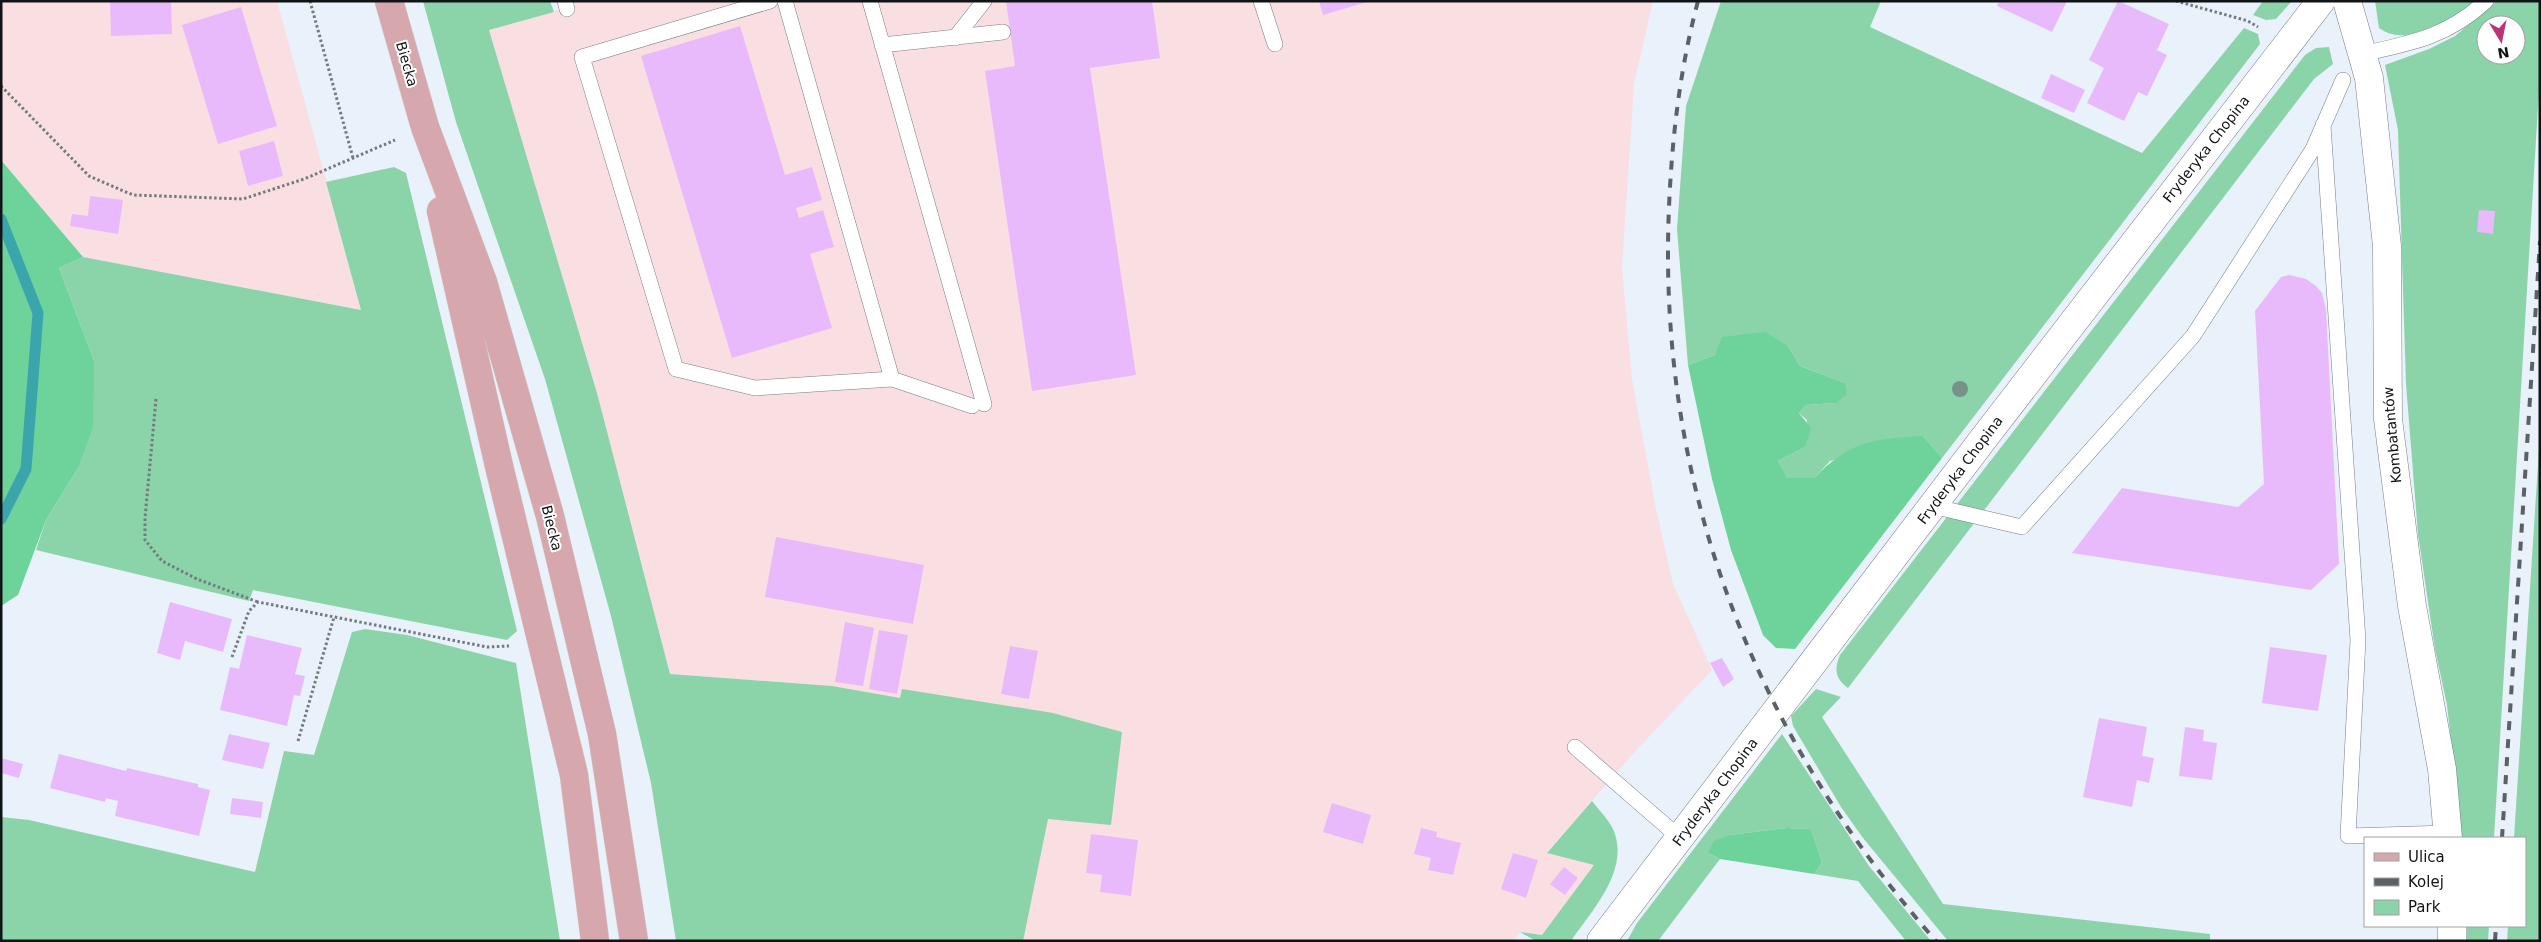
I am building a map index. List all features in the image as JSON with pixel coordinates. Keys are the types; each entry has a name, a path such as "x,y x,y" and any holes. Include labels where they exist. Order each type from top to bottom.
{"main road":[{"name":"Biecka","path":"389,1 425,127 483,282 550,516 602,734 634,941"},
{"name":"Biecka","path":"425,127 441,210 493,438 574,775 595,941"}],"street":[{"name":"Fryderyka Chopina","path":"1601,941 1932,506 2321,1"},
{"name":"Kombatantów","path":"2347,1 2369,78 2387,246 2388,419 2412,606 2442,769 2448,836"},
{"path":"2452,927 2452,941"}],"lane":[{"path":"770,1 582,57 676,369 755,388 892,379 978,405 870,1"},
{"path":"785,1 892,379"},
{"path":"955,38 984,1"},
{"path":"1261,1 1275,44"},
{"path":"2362,54 2435,36 2471,15 2486,1"},
{"path":"882,45 1003,32"},
{"path":"1932,506 2022,527 2193,336 2313,149 2343,80"},
{"path":"2323,125 2358,640 2348,836 2448,836"},
{"path":"1575,748 1680,838"}],"path":[{"path":"310,1 353,158"},
{"path":"2176,1 2224,15"},
{"path":"1,86 89,176 133,195 243,199 304,179 425,127"},
{"path":"156,399 145,518 145,540 162,561 197,579 258,602 487,647 542,643"},
{"path":"232,657 249,611 258,602"},
{"path":"298,740 334,617"}],"shaded area":[{"path":"1,1 277,1 362,310 83,257 1,160"},
{"path":"574,1 1653,1 1634,84 1622,268 1632,379 1656,509 1673,584 1712,670 1632,755 1547,852 1595,864 1542,935 1521,932 1513,941 697,941 831,686 670,674 597,393 489,30 575,5"}],"green space":[{"path":"423,1 550,1 554,12 489,30 597,393 670,674 832,686 900,698 902,689 1053,713 1122,732 1111,825 1048,819 1023,941 676,941 651,783 611,616 545,379 456,122"},
{"path":"1721,1 1881,1 1870,27 2142,153 2244,28 2258,34 2260,44 1942,458 1923,436 1830,461 1814,478 1788,478 1778,461 1805,447 1807,420 1799,413 1806,405 1836,403 1845,383 1800,366 1788,346 1715,355 1688,365 1677,229 1686,106"},
{"path":"2263,1 2292,1 2276,19 2266,20 2253,15"},
{"path":"2375,1 2476,1 2442,24 2416,34 2403,35 2391,34 2379,28"},
{"path":"2497,1 2540,1 2540,73 2494,837 2462,837 2447,705 2435,649 2418,534 2406,384 2398,130 2385,65 2429,49 2455,36 2476,18 2476,65 2526,65 2526,15 2480,15"},
{"path":"2329,47 2333,64 2314,79 1848,688 1840,681 1836,669 1840,655 2305,55 2316,48"},
{"path":"1,160 83,257 59,268 94,361 93,427 78,468 46,520 18,595 1,606"},
{"path":"394,167 406,173 517,631 507,640 253,590 249,601 36,550 46,520 78,468 94,361 59,268 83,257 361,310 326,182"},
{"path":"1765,332 1788,346 1800,366 1845,383 1847,394 1836,403 1806,405 1799,413 1811,428 1805,447 1778,461 1788,478 1814,478 1839,456 1851,449 1863,444 1890,439 1923,436 1942,458 1795,649 1776,648 1763,635 1731,550 1712,479 1688,365 1715,355 1722,337"},
{"path":"2540,433 2540,941 2507,941 2508,927 2526,927 2526,837 2514,837"},
{"path":"365,629 407,635 516,663 560,941 1,941 1,817 29,820 255,872 284,751 314,755 352,632"},
{"path":"1816,689 1841,697 1822,717 1943,904 2210,934 2210,941 1948,941 1863,838 1841,807 1793,726 1791,716"},
{"path":"1782,734 1869,866 1931,941 1906,941 1858,881 1814,874 1822,862 1811,829 1787,828 1730,835 1708,853 1720,859 1658,941 1627,941 1637,923"},
{"path":"1592,801 1613,829 1617,844 1617,859 1607,889 1571,941 1536,941 1520,932 1542,935 1594,865 1547,853"},
{"path":"1787,828 1811,829 1822,862 1814,874 1720,859 1708,853 1714,841 1730,835"},
{"path":"2467,927 2489,927 2488,941 2467,941"}],"building":[{"path":"110,1 171,1 172,34 111,36"},
{"path":"1006,1 1152,1 1160,58 1090,68 1136,375 1032,391 985,71 1015,66"},
{"path":"1319,1 1367,1 1367,2 1323,15"},
{"path":"1999,1 2067,1 2052,32 1997,6"},
{"path":"2118,1 2169,24 2157,50 2167,55 2147,96 2138,92 2124,121 2087,103 2104,68 2089,60"},
{"path":"241,7 277,126 218,144 182,25"},
{"path":"740,26 785,175 812,167 822,200 796,208 799,218 823,210 834,247 810,254 832,328 732,358 641,56"},
{"path":"2051,74 2085,90 2074,113 2041,98"},
{"path":"274,141 283,176 248,186 239,151"},
{"path":"90,196 123,200 118,234 70,226 72,214 88,216"},
{"path":"2479,210 2495,211 2493,234 2477,232"},
{"path":"2289,275 2306,279 2316,286 2322,293 2326,309 2339,564 2311,590 2072,553 2122,488 2238,507 2264,484 2255,311 2281,277"},
{"path":"776,537 924,565 913,624 765,597"},
{"path":"170,602 232,619 223,652 185,641 180,660 157,653"},
{"path":"845,622 874,628 863,686 835,682"},
{"path":"879,630 908,635 897,694 869,689"},
{"path":"247,635 302,648 295,674 305,676 300,696 294,695 287,726 220,710 230,667 239,669"},
{"path":"1010,646 1038,651 1029,699 1001,694"},
{"path":"2270,647 2327,655 2318,711 2262,703"},
{"path":"1722,658 1734,679 1723,687 1710,663"},
{"path":"2099,718 2147,727 2142,756 2154,758 2149,783 2137,780 2132,807 2083,797"},
{"path":"2185,727 2204,730 2203,741 2217,743 2212,780 2179,776"},
{"path":"229,734 270,743 263,769 222,760"},
{"path":"59,754 126,771 127,768 198,784 198,787 210,790 199,836 115,816 118,801 106,798 105,802 50,788"},
{"path":"1,758 23,764 19,778 1,773"},
{"path":"232,798 263,802 261,818 230,814"},
{"path":"1332,803 1371,815 1363,844 1323,832"},
{"path":"1421,828 1437,832 1436,837 1461,843 1453,875 1428,870 1431,858 1414,854"},
{"path":"1091,834 1138,840 1131,896 1100,892 1102,875 1086,873"},
{"path":"1513,853 1538,860 1526,898 1501,889"},
{"path":"1564,867 1578,878 1565,895 1550,884"}],"waterway":[{"path":"1,219 38,313 26,469 1,519"}],"railway":[{"path":"1698,1 1686,52 1678,103 1669,207 1670,310 1680,410 1700,507 1729,600 1768,691 1815,778 1871,861 1936,941"},
{"path":"2502,837 2540,241"},
{"path":"2495,941 2496,927"}]}
